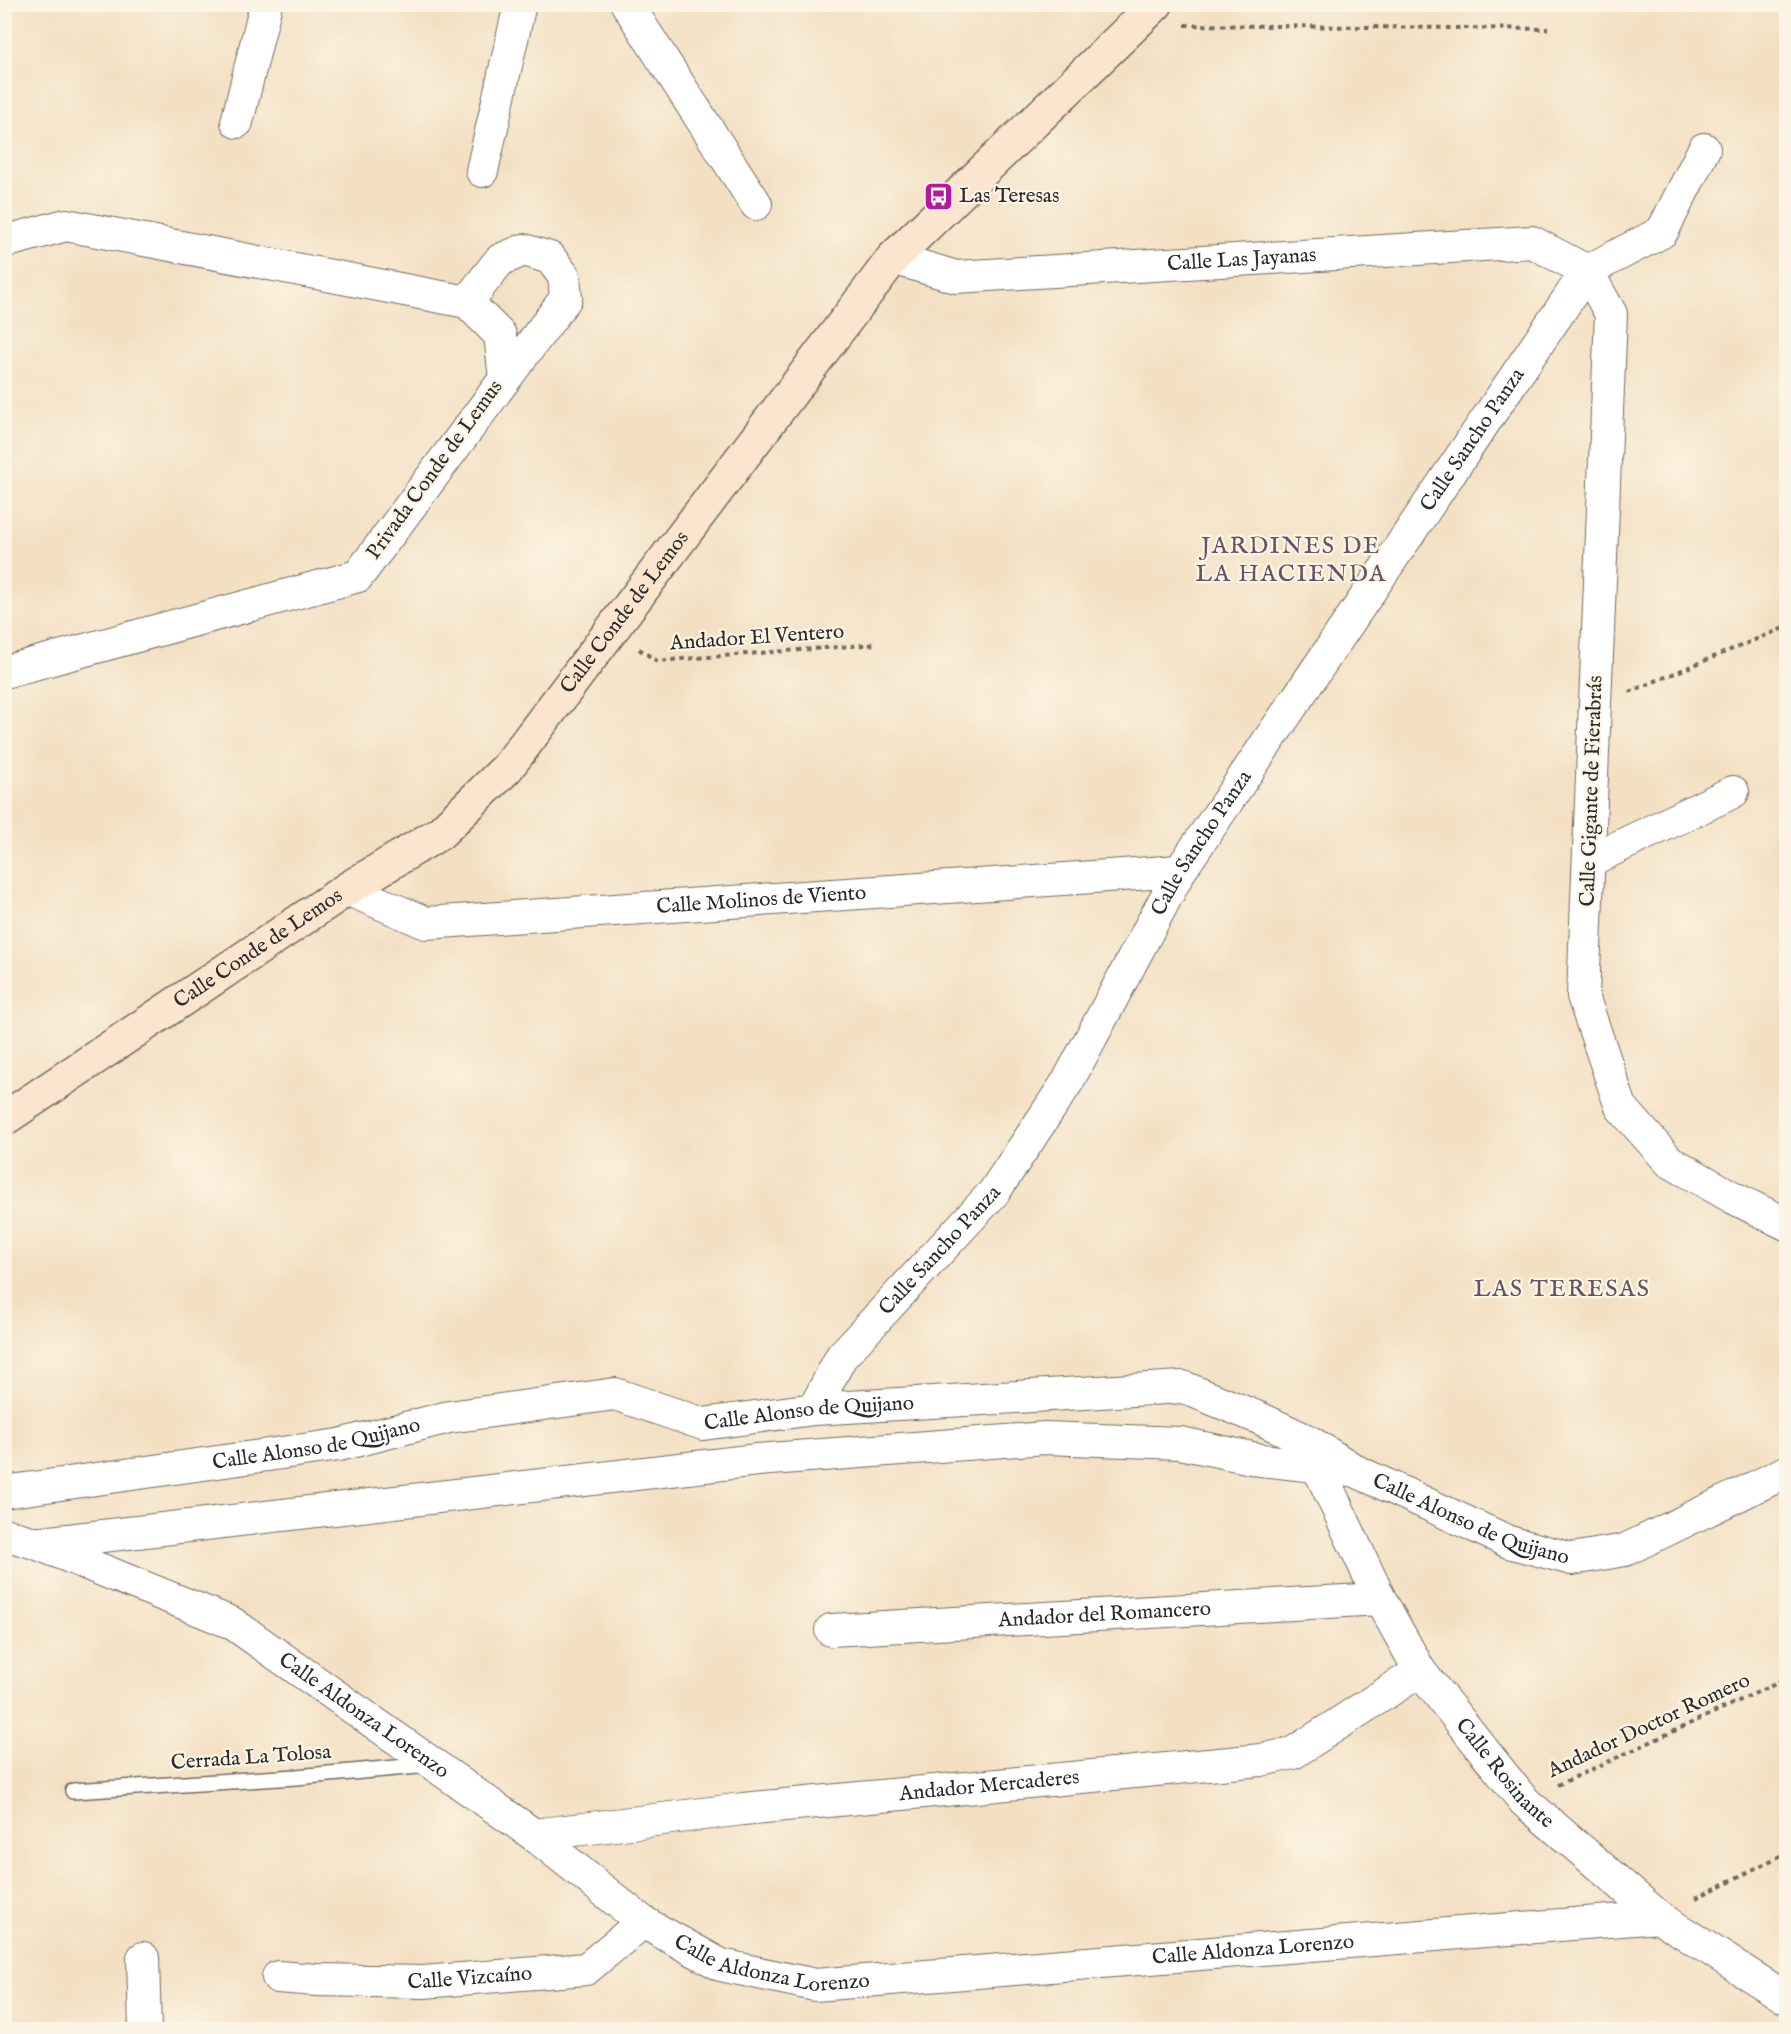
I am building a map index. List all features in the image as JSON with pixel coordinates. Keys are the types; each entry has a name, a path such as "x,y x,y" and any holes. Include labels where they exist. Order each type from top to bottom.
{"street":[{"path":"237,122 266,4"},
{"path":"482,171 520,4"},
{"path":"627,4 756,204"},
{"name":"Calle Conde de Lemos","path":"4,1119 347,889 440,833 499,776 893,258 1146,14"},
{"path":"1587,271 1662,232 1704,149"},
{"path":"4,242 66,225 467,302 500,260 524,250 550,258 564,276 566,298 505,379"},
{"name":"Calle Las Jayanas","path":"893,258 956,278 1532,242 1587,271"},
{"name":"Calle Gigante de Fierabrás","path":"1587,271 1611,314 1583,996 1621,1107 1670,1161 1732,1197 1785,1221"},
{"name":"Calle Sancho Panza","path":"814,1409 841,1357 994,1192 1068,1081 1180,871 1587,271"},
{"name":"Privada Conde de Lemus","path":"4,672 358,576 505,379 500,335 467,302"},
{"path":"1589,861 1733,792"},
{"name":"Calle Molinos de Viento","path":"347,889 426,923 1180,871"},
{"name":"Calle Alonso de Quijano","path":"4,1492 339,1445 449,1417 615,1394 703,1424 814,1409 1183,1387 1259,1418 1314,1454 1509,1542 1572,1558 1625,1550 1786,1472"},
{"path":"750,1418 757,1460"},
{"name":"Calle Alonso de Quijano","path":"38,1544 757,1460 1045,1438 1180,1443 1261,1460 1314,1454"},
{"name":"Calle Rosinante","path":"1314,1454 1380,1599 1420,1671 1524,1801 1659,1917 1786,1998"},
{"name":"Calle Aldonza Lorenzo","path":"4,1534 38,1544 232,1623 534,1836 643,1922 721,1965 815,1985 1659,1917"},
{"name":"Andador del Romancero","path":"831,1630 1380,1599"},
{"name":"Andador Mercaderes","path":"534,1836 743,1809 1261,1760 1293,1753 1420,1671"},
{"name":"Calle Vizcaíno","path":"278,1977 423,1982 586,1969 643,1922"},
{"path":"143,1958 145,2030"}],"lane":[{"name":"Cerrada La Tolosa","path":"73,1791 296,1777 432,1765"}],"path":[{"path":"1146,14 1548,29"},
{"path":"1595,706 1786,627"},
{"name":"Andador El Ventero","path":"611,631 657,661 877,644"},
{"name":"Andador Doctor Romero","path":"1524,1801 1786,1679"},
{"path":"1659,1917 1786,1853"}],"place":[{"name":"Las Teresas","path":"938,196"}],"district":[{"name":"JARDINES DE LA HACIENDA","path":"1291,560"},
{"name":"LAS TERESAS","path":"1562,1289"}]}
